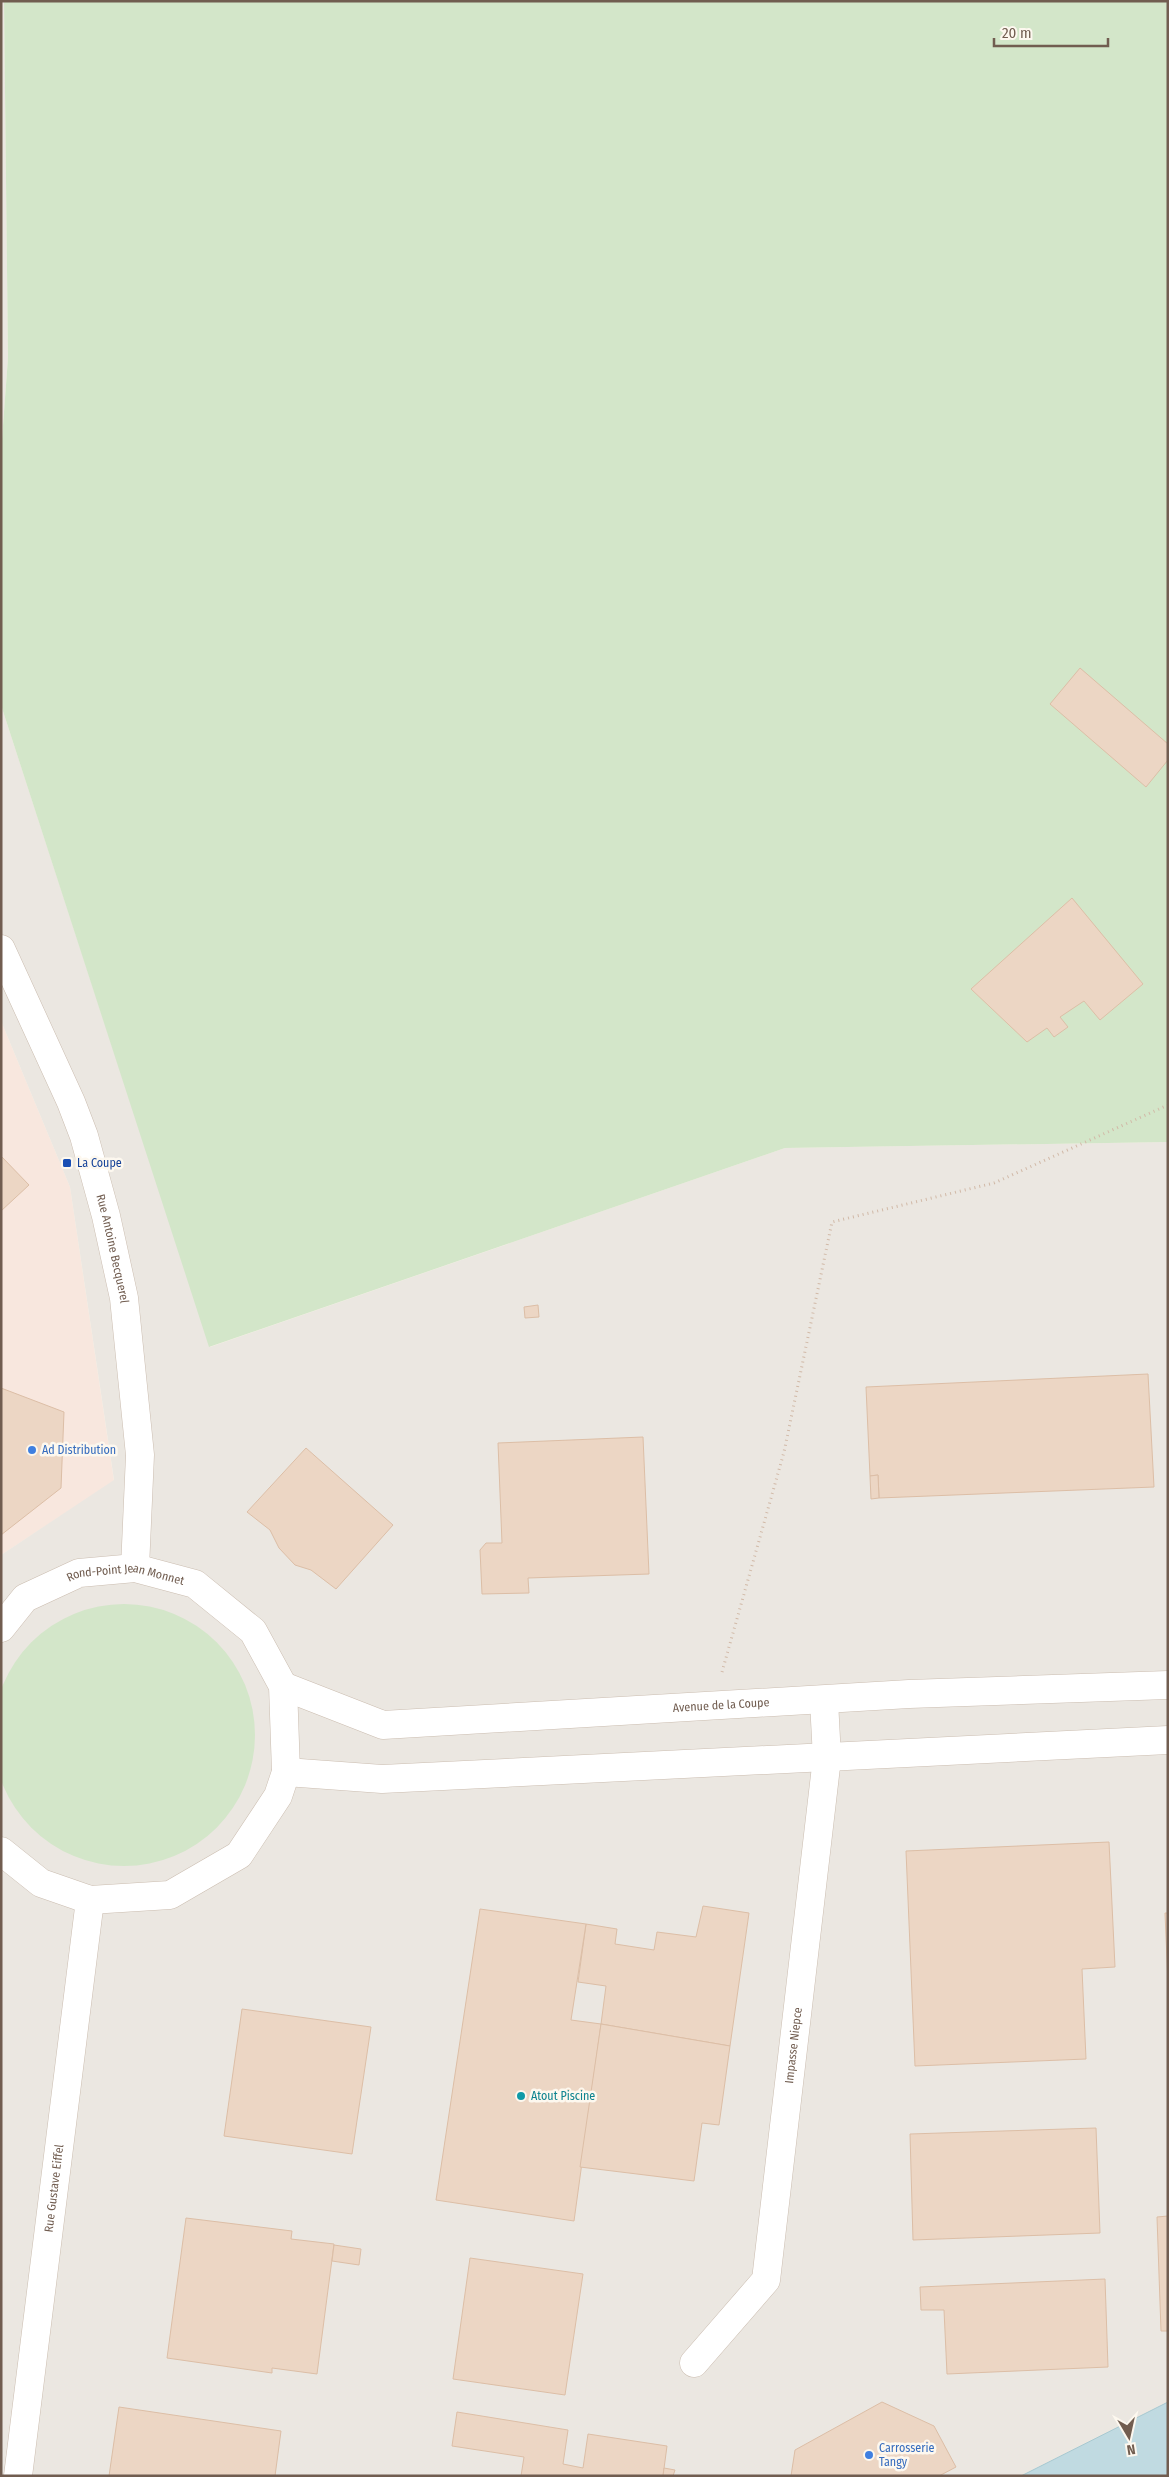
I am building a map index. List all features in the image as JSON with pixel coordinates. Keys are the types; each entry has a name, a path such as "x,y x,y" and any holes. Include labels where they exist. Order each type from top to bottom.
{"street":[{"name":"Rue Antoine Becquerel","path":"1,949 71,1102 84,1136 110,1234 124,1298 140,1456 135,1568"},
{"name":"Rond-Point Jean Monnet","path":"1,1628 25,1598 79,1573 135,1568 195,1584 253,1630 283,1686 286,1772 278,1796 239,1855 170,1895 90,1900 42,1882 1,1851"},
{"name":"Avenue de la Coupe","path":"283,1686 382,1725 824,1701 909,1694 1168,1685"},
{"name":"Impasse Niepce","path":"694,2363 766,2280 827,1758 824,1701"},
{"path":"286,1772 382,1779 1168,1740"},
{"name":"Rue Gustave Eiffel","path":"18,2476 90,1900"}],"path":[{"path":"713,1707 784,1452 832,1222 994,1183 1168,1105"}],"shaded area":[{"path":"1,1 4,1 8,358 1,452"},
{"path":"1,705 210,1347 785,1148 1168,1142 1168,2476 1,2476 1,1555 114,1480 70,1187 1,1021"},
{"path":"1,1021 70,1187 114,1481 1,1555"}],"green space":[{"path":"4,1 1168,1 1168,1142 785,1148 209,1347 1,705 1,452 8,358"},
{"path":"137,1604 150,1606 186,1619 217,1642 233,1662 245,1685 253,1709 255,1735 253,1761 245,1785 233,1808 217,1828 197,1844 174,1856 150,1864 111,1866 98,1864 62,1851 31,1828 15,1808 3,1785 -5,1761 -7,1722 -5,1709 8,1673 31,1642 51,1626 74,1614 98,1606"}],"water":[{"path":"1168,2402 1168,2476 1021,2476"}],"building":[{"path":"1080,668 1168,744 1168,760 1146,787 1050,704"},
{"path":"1072,898 1143,984 1100,1020 1084,1001 1060,1017 1068,1027 1054,1037 1047,1028 1027,1042 971,989"},
{"path":"1,1156 29,1185 1,1211"},
{"path":"538,1305 539,1317 525,1318 524,1307"},
{"path":"1148,1374 1154,1487 879,1498 878,1475 870,1476 866,1387"},
{"name":"Ad Distribution","path":"1,1388 64,1412 61,1488 1,1535"},
{"path":"643,1437 649,1574 528,1578 529,1593 482,1594 480,1550 486,1543 502,1543 498,1443"},
{"path":"306,1448 393,1525 336,1589 311,1570 295,1565 279,1548 270,1530 247,1512"},
{"path":"878,1475 879,1498 871,1499 870,1476"},
{"path":"1109,1842 1115,1967 1082,1969 1086,2059 915,2066 906,1851"},
{"path":"703,1906 749,1913 730,2046 601,2024 606,1986 578,1982 586,1924 617,1929 615,1944 654,1950 657,1932 696,1937"},
{"name":"Atout Piscine","path":"480,1909 586,1924 571,2020 601,2024 574,2221 436,2200"},
{"path":"1165,1913 1168,1913 1168,1983"},
{"path":"242,2009 371,2027 352,2154 224,2136"},
{"path":"601,2024 730,2046 719,2125 702,2123 694,2181 580,2167"},
{"path":"1096,2128 1100,2233 913,2240 910,2134"},
{"path":"1168,2216 1168,2331 1161,2331 1157,2217"},
{"path":"186,2218 292,2231 291,2239 334,2244 317,2374 272,2368 272,2373 167,2358"},
{"path":"334,2245 361,2249 359,2265 332,2261"},
{"path":"470,2258 583,2274 565,2395 453,2379"},
{"path":"1105,2279 1108,2367 947,2374 944,2310 921,2310 920,2287"},
{"path":"882,2402 934,2426 956,2467 939,2476 791,2476 795,2450"},
{"path":"119,2407 281,2431 275,2476 109,2476"},
{"path":"457,2412 568,2430 563,2464 583,2468 588,2434 667,2446 663,2476 521,2476 524,2457 452,2446"},
{"path":"664,2468 675,2470 673,2476 663,2476"}],"place":[{"name":"La Coupe","path":"67,1163"},
{"name":"Ad Distribution","path":"32,1450"},
{"name":"Atout Piscine","path":"521,2096"},
{"name":"Carrosserie Tangy","path":"869,2455"}]}
